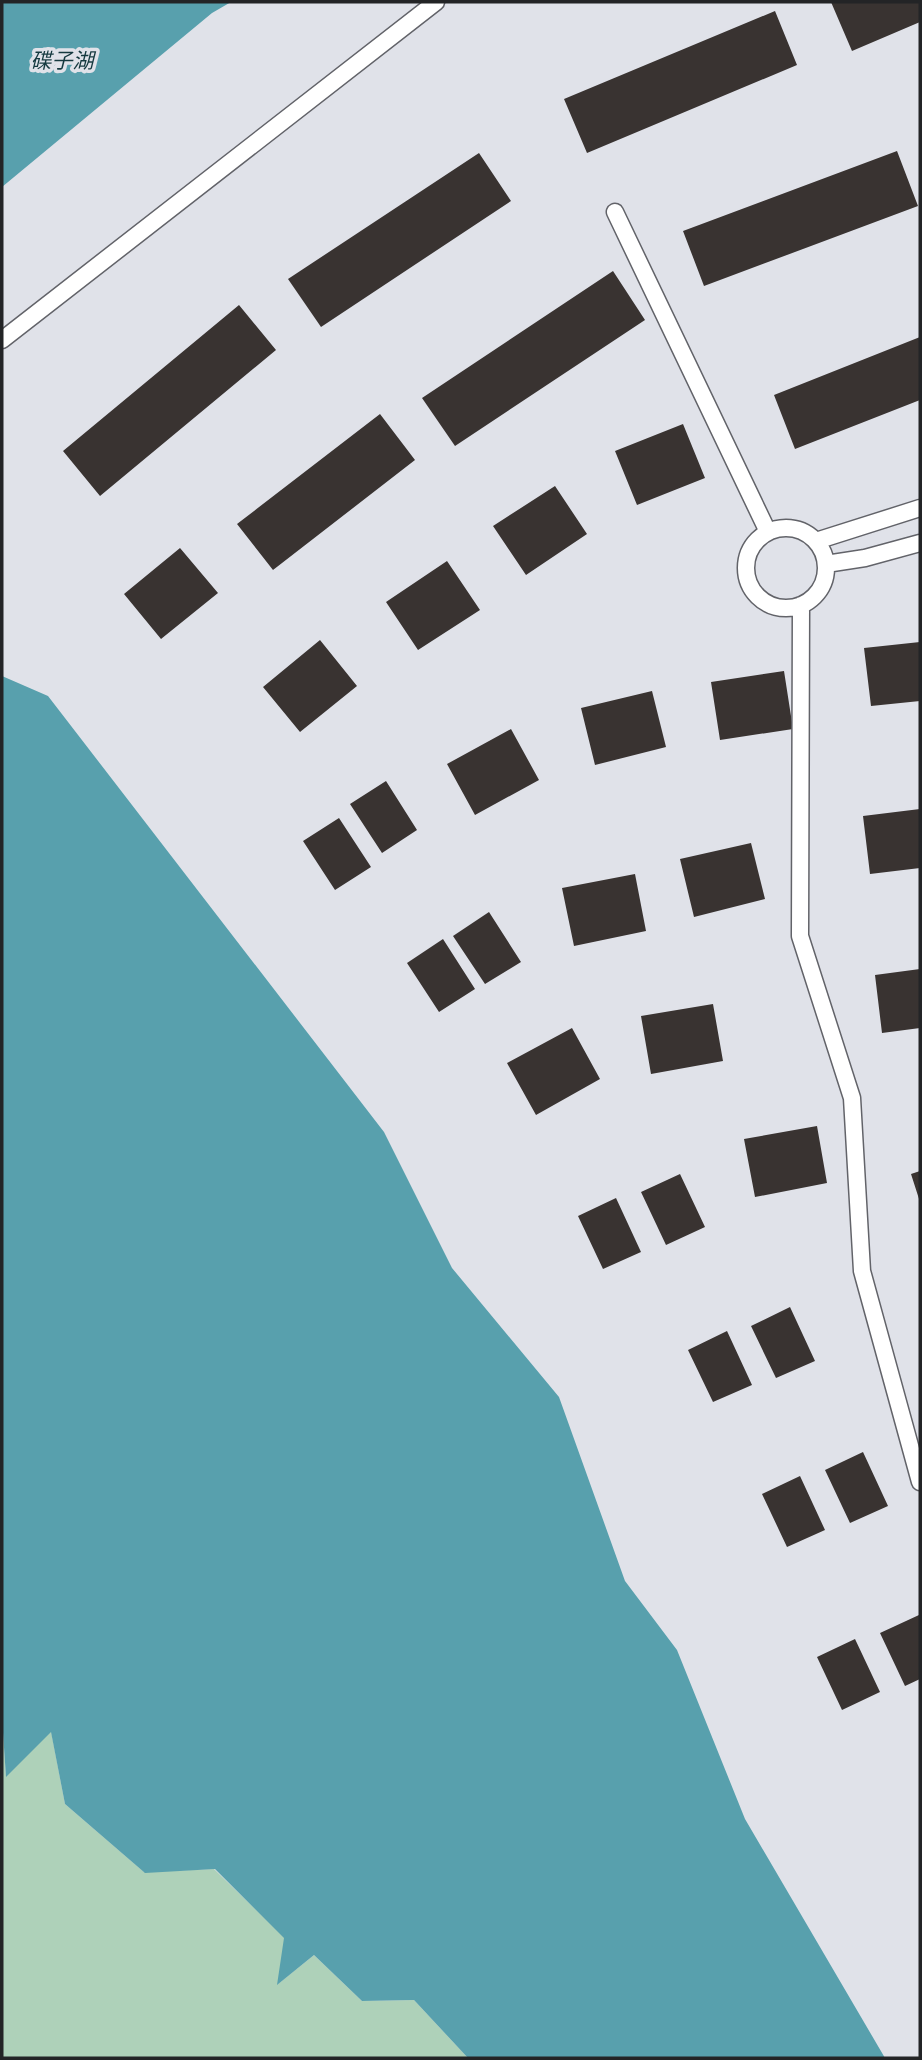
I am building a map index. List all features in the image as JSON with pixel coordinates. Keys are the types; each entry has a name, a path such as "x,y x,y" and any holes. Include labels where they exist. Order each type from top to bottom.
{"lane":[{"path":"2,340 436,2"},
{"path":"615,212 768,532"},
{"path":"816,541 920,508"},
{"path":"794,528 816,541 826,564 825,576 812,598 801,605 775,607 753,591 747,578 746,565 749,551 757,540 768,532 794,528"},
{"path":"826,564 865,558 920,543"},
{"path":"801,605 800,936 852,1098 862,1271 920,1482"}],"green space":[{"path":"2,1718 6,1776 51,1731 65,1804 144,1872 214,1869 285,1938 278,1984 314,1955 362,2001 414,2000 468,2058 2,2058"}],"water":[{"name":"碟子湖","path":"2,2 231,2 212,13 2,187"},
{"path":"2,676 48,696 384,1132 452,1268 559,1397 625,1581 677,1650 745,1819 885,2058 468,2058 414,2000 362,2001 314,1955 277,1985 284,1938 215,1869 145,1873 65,1804 51,1732 6,1777 2,1718"}],"building":[{"path":"831,2 920,2 920,22 852,51"},
{"path":"775,11 797,65 587,153 564,99"},
{"path":"897,151 918,206 704,286 683,231"},
{"path":"479,153 511,201 321,327 288,279"},
{"path":"613,271 645,320 455,446 422,398"},
{"path":"239,305 276,350 100,496 63,451"},
{"path":"920,337 920,400 795,449 774,395"},
{"path":"380,414 415,460 273,570 237,524"},
{"path":"683,424 705,478 637,505 615,451"},
{"path":"555,486 587,534 526,575 493,526"},
{"path":"180,548 218,593 161,639 124,594"},
{"path":"447,561 480,610 418,650 386,602"},
{"path":"320,640 357,686 300,732 263,687"},
{"path":"920,642 920,701 871,706 864,648"},
{"path":"784,671 793,729 720,740 711,682"},
{"path":"652,691 666,747 595,765 581,708"},
{"path":"511,729 539,780 475,815 447,764"},
{"path":"386,781 417,830 382,853 350,804"},
{"path":"920,809 920,868 870,874 863,816"},
{"path":"339,818 371,867 335,890 303,841"},
{"path":"751,843 765,899 694,917 680,859"},
{"path":"635,874 646,931 574,946 562,888"},
{"path":"489,912 521,962 485,984 453,936"},
{"path":"443,939 475,989 439,1012 407,963"},
{"path":"920,969 920,1028 882,1033 875,975"},
{"path":"713,1004 723,1061 651,1074 641,1016"},
{"path":"572,1028 600,1079 536,1115 507,1063"},
{"path":"817,1126 827,1183 755,1197 744,1139"},
{"path":"920,1171 920,1202 911,1174"},
{"path":"680,1174 705,1227 666,1245 641,1192"},
{"path":"616,1198 641,1252 603,1269 578,1216"},
{"path":"790,1307 815,1361 776,1378 751,1326"},
{"path":"727,1331 752,1385 713,1402 688,1350"},
{"path":"863,1452 888,1506 850,1523 825,1470"},
{"path":"800,1476 825,1530 787,1547 762,1494"},
{"path":"919,1615 920,1679 905,1686 880,1633"},
{"path":"855,1639 880,1692 842,1710 817,1657"}]}
